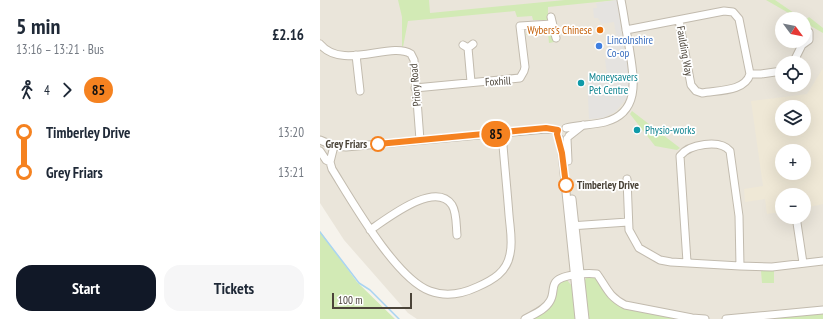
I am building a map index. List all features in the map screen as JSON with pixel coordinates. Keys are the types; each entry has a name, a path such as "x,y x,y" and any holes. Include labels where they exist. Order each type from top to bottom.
{"street":[{"path":"561,132 583,125 605,122 613,119 625,110 632,98 634,82 622,0"},
{"name":"Faulding Way","path":"626,30 724,11 734,12 740,18 750,74 747,82 739,87 702,93 694,90 691,85 679,20"},
{"name":"Foxhill","path":"415,88 520,78 525,67 520,26 551,20 556,38"},
{"name":"Priory Road","path":"320,44 333,54 356,55 402,51 408,52 414,60 420,140"},
{"path":"468,46 471,82"},
{"path":"356,55 360,92"},
{"path":"750,74 775,72"},
{"path":"561,132 563,140 568,138 583,125"},
{"path":"320,140 334,146 346,147 546,128 561,132 569,131 568,162 572,226"},
{"path":"561,132 562,153 577,274 585,319"},
{"path":"334,146 330,162 332,169 370,230 412,280 432,292 460,294 494,279 505,267 511,247 502,133"},
{"path":"687,262 680,156 688,148 717,144 727,147 730,151 738,216 740,266"},
{"path":"320,152 326,160 330,162"},
{"path":"627,179 628,222 632,238 639,248 647,254 660,260 772,267 823,261"},
{"path":"370,230 418,201 438,196 448,201 453,206 458,237"},
{"path":"572,226 628,222"},
{"path":"797,224 803,263"},
{"path":"577,274 578,319"},
{"path":"525,319 546,306 553,295 555,282 560,278 577,274 597,274 606,290 615,300 625,304 692,318 705,319"},
{"path":"726,319 823,310"}],"shaded area":[{"path":"320,0 823,0 823,319 417,319 408,313 344,240 320,203"},
{"path":"617,0 624,49 609,52 607,37 616,35 614,22 602,24 598,18 594,18 593,8 597,8 596,3"},
{"path":"626,56 630,88 626,99 615,112 603,118 589,119 587,77 607,74 605,59"},
{"path":"823,68 823,204 811,207 811,188 775,188 775,213 767,214 765,199 745,202 744,189 763,186 751,101 807,94 808,92 811,92 811,88"}],"green space":[{"path":"398,0 429,0 430,13 565,0 617,0 548,7 547,20 533,20 532,16 517,17 515,11 408,21 403,47 402,17"},
{"path":"766,0 775,0 793,12 787,12"},
{"path":"811,19 823,28 823,33 811,26"},
{"path":"548,28 552,31 554,42 549,43 548,33 526,35 530,30"},
{"path":"632,111 680,148 677,150 655,146 630,114"},
{"path":"320,231 357,282 395,319 320,319"},
{"path":"774,270 774,283 762,283 761,271"},
{"path":"588,275 594,275 609,297 688,319 589,319 584,282"},
{"path":"566,279 572,286 576,319 531,319 545,311 555,286"},
{"path":"823,312 823,319 765,319"}],"waterway":[{"path":"320,232 359,283 370,290 399,319"}],"bus line":[{"name":"85","path":"378,144 530,131 546,128 558,130 557,134 562,153 566,185"}],"place":[{"name":"Wybers's Chinese","path":"600,30"},
{"name":"Lincolnshire Co-op","path":"599,46"},
{"name":"Moneysavers Pet Centre","path":"581,83"},
{"name":"Physio-works","path":"637,130"},
{"name":"Grey Friars","path":"378,144"},
{"name":"Timberley Drive","path":"566,185"}]}
